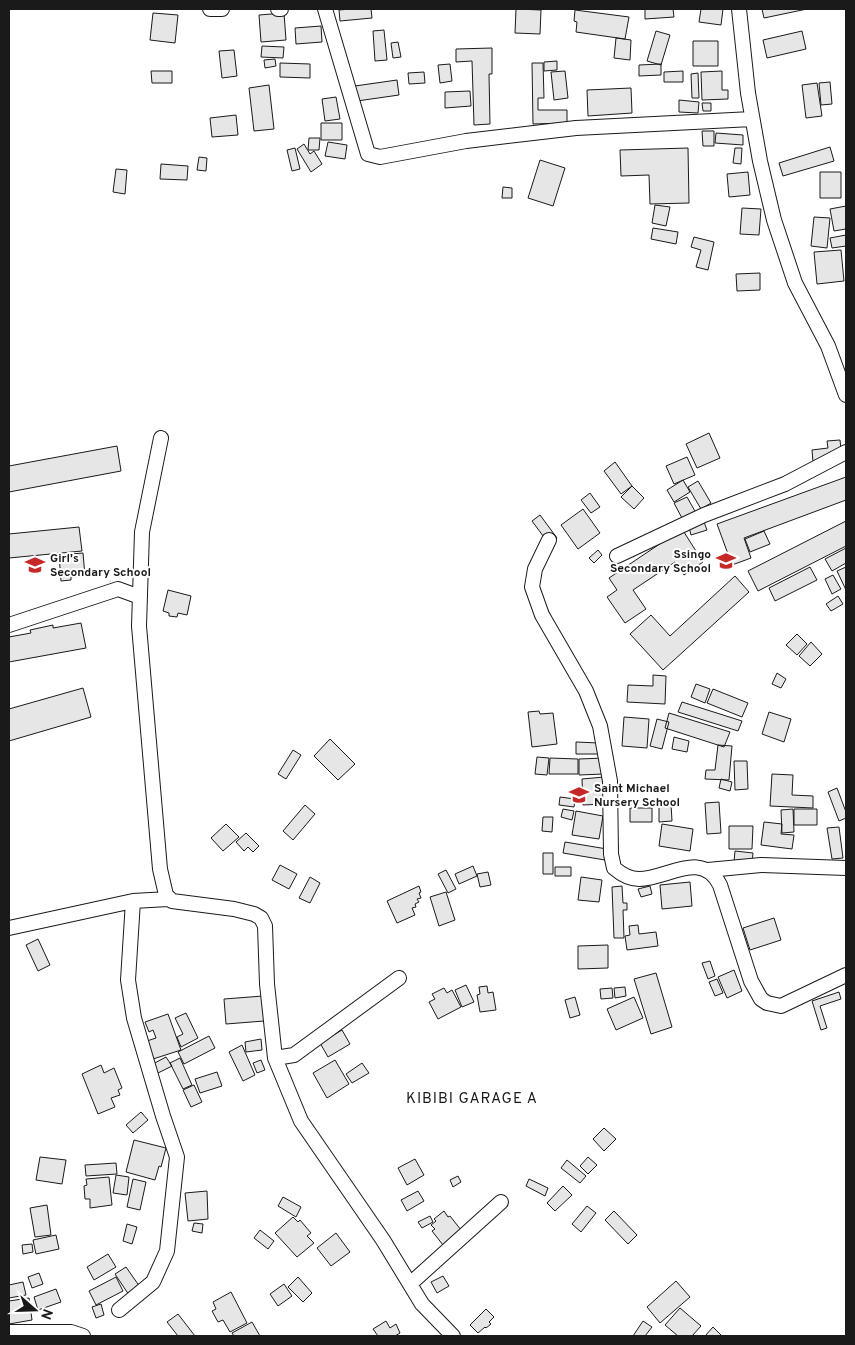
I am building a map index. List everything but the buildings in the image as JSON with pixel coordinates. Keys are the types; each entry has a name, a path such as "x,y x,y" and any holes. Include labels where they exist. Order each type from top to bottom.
{"street":[{"path":"325,9 368,154 380,157 466,141 576,128 752,119"},
{"path":"739,9 752,119 774,220 795,283 828,346 846,395"},
{"path":"161,438 142,532 139,626 160,869 168,899"},
{"path":"617,556 704,515 785,484 846,452"},
{"path":"549,540 535,569 532,587 542,615 586,691 600,726 610,781 611,854 614,868 623,875 638,879 696,867 708,870 761,865 846,868"},
{"path":"9,625 118,589 140,596"},
{"path":"708,870 715,875 720,885 751,981 761,999 767,1003 781,1006 846,975"},
{"path":"9,928 133,901 168,899 234,909 254,914 261,918 266,926 267,984 275,1058 301,1121 383,1240 422,1304 453,1336"},
{"path":"119,1310 153,1282 167,1251 178,1157 163,1116 134,1018 128,980 133,901"},
{"path":"275,1058 294,1055 398,978"},
{"path":"410,1284 501,1202"},
{"path":"9,1332 71,1332 82,1336"}],"place":[{"name":"Ssingo Secondary School","path":"726,561"},
{"name":"Girl's Secondary School","path":"35,565"},
{"name":"Saint Michael Nursery School","path":"579,795"}],"district":[{"name":"KIBIBI GARAGE A","path":"472,1098"}]}
